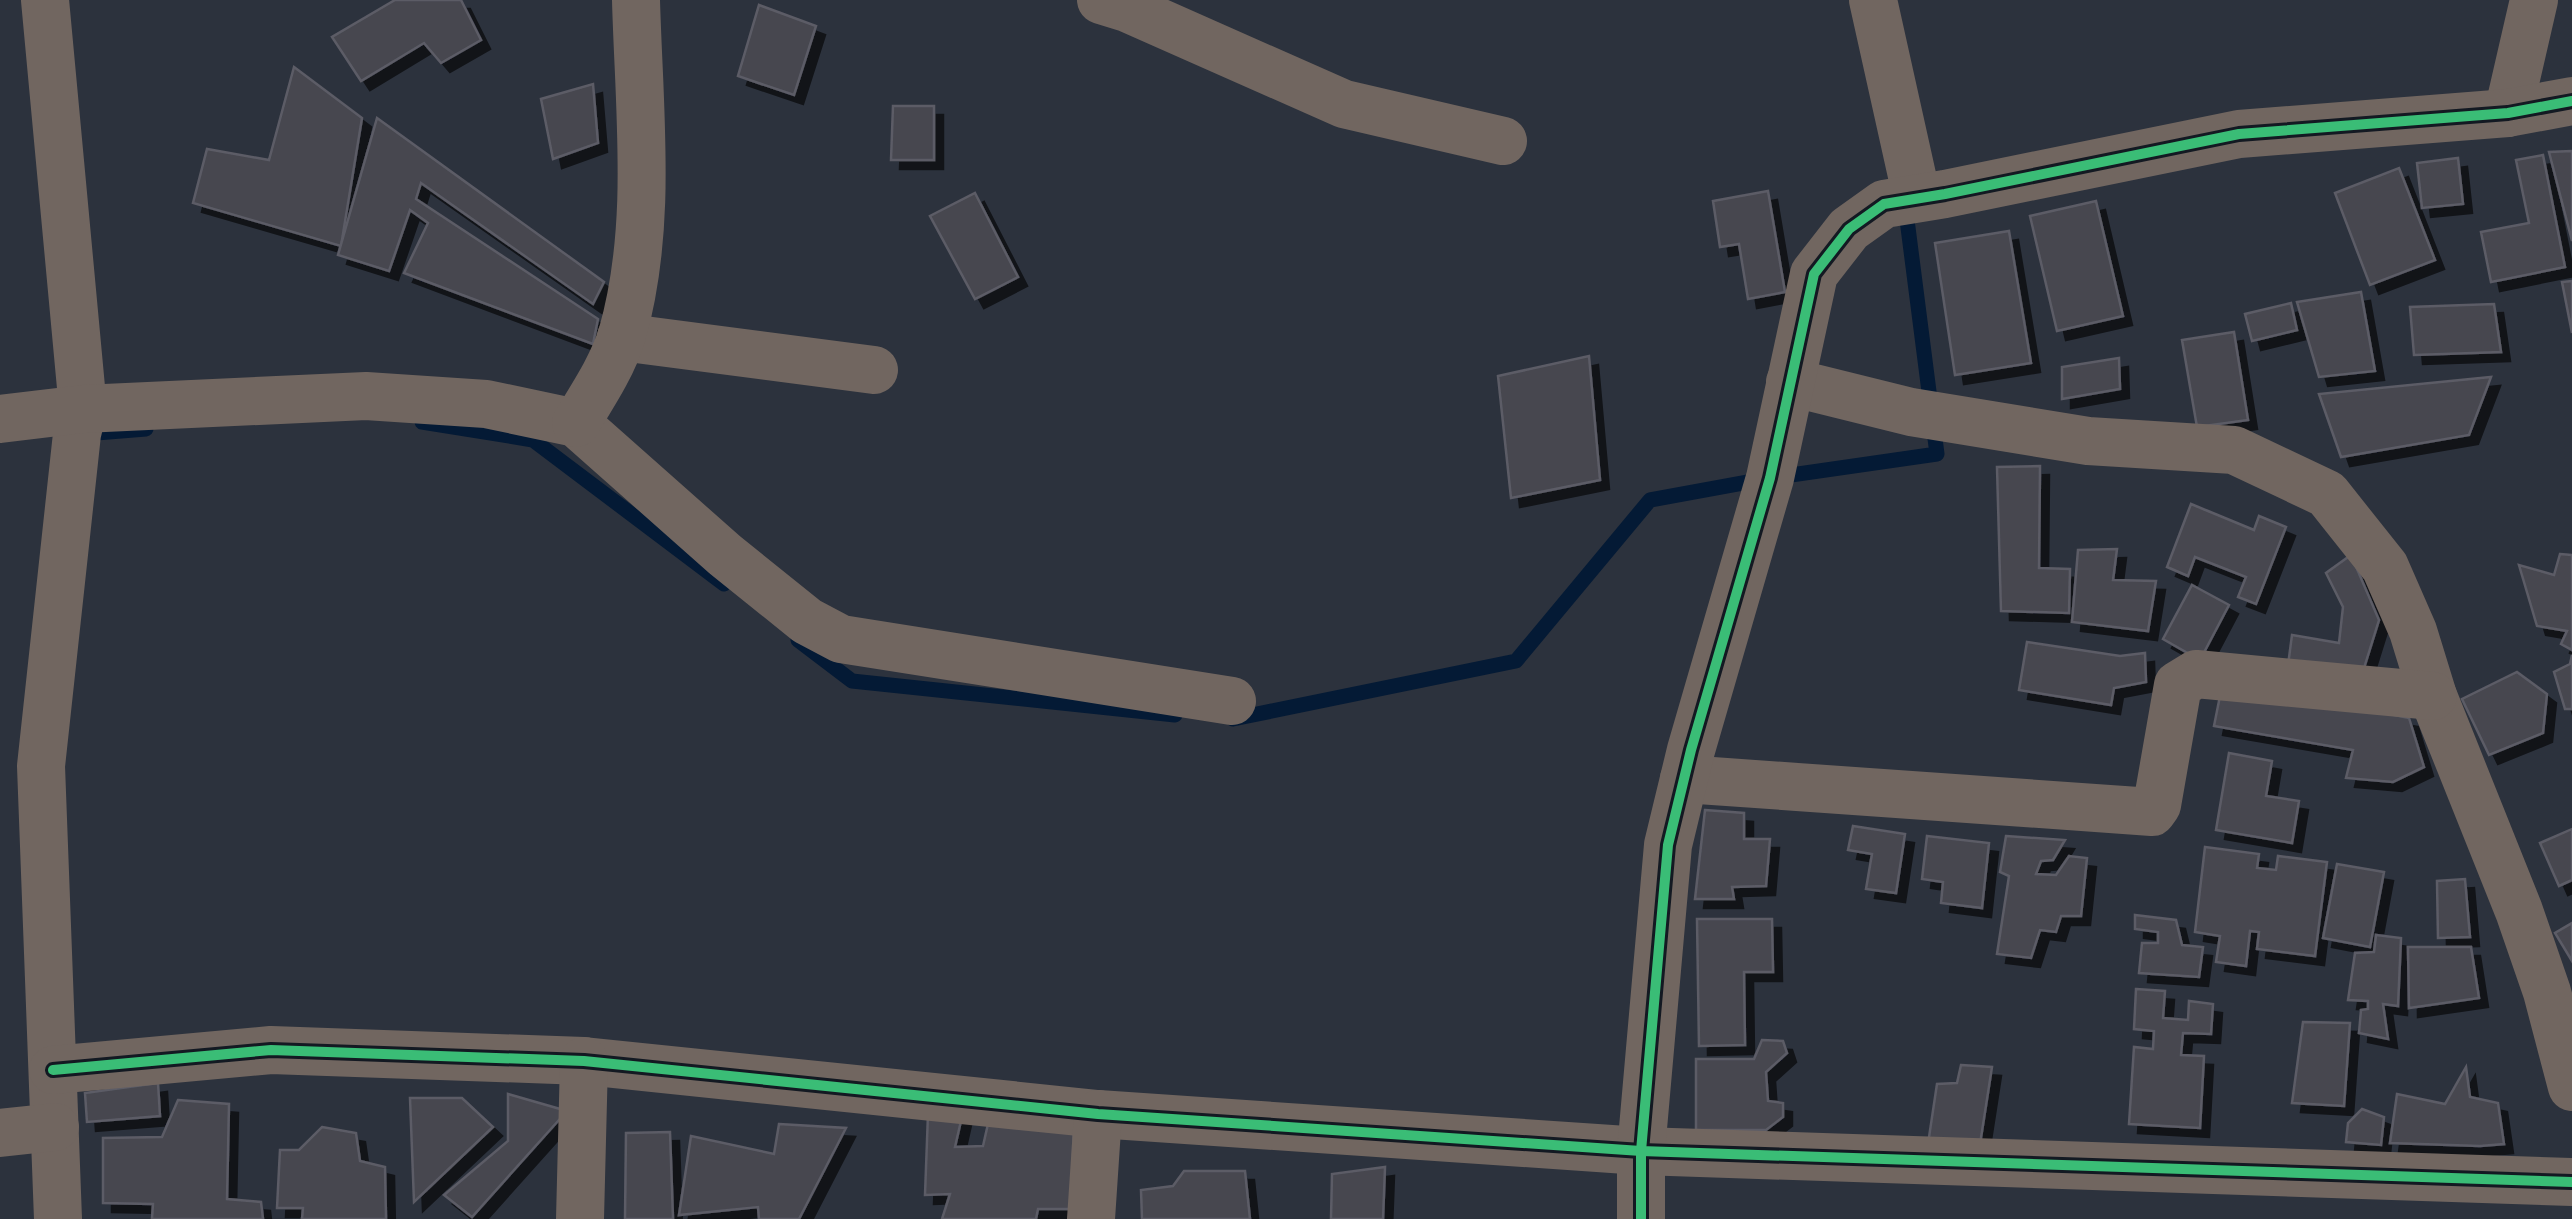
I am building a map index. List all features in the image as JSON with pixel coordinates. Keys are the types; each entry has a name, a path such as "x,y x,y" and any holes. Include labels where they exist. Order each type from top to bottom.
{"street":[{"path":"45,0 84,409 77,434 41,766 58,1219"},
{"path":"576,424 607,372 621,337 642,217 636,0"},
{"path":"1101,0 1344,104 1503,141"},
{"path":"1873,0 1916,198"},
{"path":"2508,113 2534,0"},
{"path":"1641,1219 1641,1152 1668,845 1770,478 1814,274 1849,229 1884,204 2239,134 2508,113 2572,101"},
{"path":"621,337 874,370"},
{"path":"1790,382 1911,412 2088,441 2234,450 2328,494 2385,567 2413,631 2433,696 2548,992 2572,1087"},
{"path":"0,419 84,409 366,396 486,404 576,424 725,556 807,621 841,639 1232,701"},
{"path":"1684,779 2152,812 2158,805 2178,685 2196,674 2433,696"},
{"path":"53,1070 271,1050 584,1061 1098,1114 1641,1152 2572,1182"},
{"path":"580,1219 584,1061"},
{"path":"1091,1219 1098,1114"},
{"path":"0,1133 55,1127"}],"building":[{"path":"395,0 461,0 481,40 441,63 424,43 361,81 332,37"},
{"path":"759,5 816,26 794,95 738,76"},
{"path":"294,67 362,118 341,246 193,203 207,149 269,160"},
{"path":"593,84 598,143 553,159 541,99"},
{"path":"893,106 934,106 934,160 891,160"},
{"path":"377,118 604,282 593,304 421,183 416,199 598,319 593,344 404,273 428,223 410,210 389,271 338,255"},
{"path":"2572,151 2572,241 2549,152"},
{"path":"2543,155 2565,267 2491,282 2481,232 2529,223 2516,160"},
{"path":"2458,158 2463,204 2422,208 2417,163"},
{"path":"2399,168 2435,260 2370,285 2335,193"},
{"path":"1768,191 1785,292 1748,299 1739,244 1720,247 1713,201"},
{"path":"975,193 1018,277 975,299 930,216"},
{"path":"2096,201 2123,316 2057,331 2030,216"},
{"path":"2009,231 2031,363 1955,375 1935,243"},
{"path":"2572,281 2572,333 2562,282"},
{"path":"2361,292 2375,371 2319,377 2297,302"},
{"path":"2291,303 2297,330 2252,341 2245,314"},
{"path":"2494,304 2501,352 2414,355 2410,307"},
{"path":"2234,332 2248,420 2197,427 2182,340"},
{"path":"1589,356 1600,480 1511,498 1498,376"},
{"path":"2119,358 2120,389 2062,399 2062,367"},
{"path":"2491,377 2469,435 2341,457 2319,394"},
{"path":"2040,466 2039,568 2070,569 2069,613 2001,611 1997,467"},
{"path":"2191,504 2254,530 2259,516 2286,527 2256,604 2238,597 2246,577 2195,557 2188,576 2167,567"},
{"path":"2117,549 2113,580 2156,581 2148,631 2072,622 2078,550"},
{"path":"2560,554 2572,555 2572,650 2561,644 2567,631 2537,626 2519,565 2554,575"},
{"path":"2351,555 2379,620 2359,684 2287,673 2292,635 2339,643 2343,607 2326,573"},
{"path":"2192,585 2229,605 2200,660 2163,639"},
{"path":"2027,642 2120,656 2145,653 2146,682 2114,688 2111,705 2019,690"},
{"path":"2572,655 2572,709 2565,709 2554,672 2570,664"},
{"path":"2517,672 2547,694 2543,733 2489,755 2462,699"},
{"path":"2223,681 2409,718 2424,767 2393,782 2346,778 2353,750 2214,726"},
{"path":"2229,753 2272,761 2266,796 2299,801 2292,843 2216,830"},
{"path":"1705,810 1744,813 1744,839 1770,839 1766,886 1732,887 1734,899 1695,899"},
{"path":"1853,826 1905,834 1896,893 1866,889 1872,854 1848,850"},
{"path":"2572,829 2572,880 2559,886 2540,843"},
{"path":"1927,836 1989,843 1982,908 1941,903 1943,882 1922,879"},
{"path":"2006,836 2065,840 2053,860 2041,861 2036,874 2056,875 2069,856 2087,858 2081,916 2061,916 2056,932 2040,930 2031,958 1997,954 2009,876 2000,872"},
{"path":"2205,847 2259,854 2257,868 2276,870 2278,856 2327,862 2315,956 2257,949 2259,932 2250,931 2246,966 2216,962 2220,936 2195,932"},
{"path":"2337,864 2384,872 2370,947 2323,938"},
{"path":"2465,879 2470,937 2438,938 2437,881"},
{"path":"2135,915 2176,920 2182,945 2203,947 2199,977 2139,973 2142,943 2158,943 2158,932 2135,929"},
{"path":"1697,919 1772,919 1773,972 1744,972 1745,1045 1699,1046"},
{"path":"2572,923 2572,961 2555,933"},
{"path":"2376,935 2401,938 2398,1006 2383,1004 2388,1039 2359,1033 2361,1010 2368,1009 2368,1001 2348,1000 2355,953 2374,952"},
{"path":"2408,947 2471,947 2479,998 2409,1008"},
{"path":"2136,989 2165,991 2163,1018 2188,1020 2189,1001 2213,1004 2211,1034 2183,1033 2181,1055 2204,1056 2200,1128 2129,1124 2134,1047 2153,1049 2154,1031 2134,1029"},
{"path":"2303,1022 2350,1023 2344,1106 2292,1103"},
{"path":"1762,1040 1783,1041 1787,1053 1766,1072 1768,1101 1783,1103 1783,1117 1766,1130 1696,1130 1696,1059 1754,1059"},
{"path":"1961,1065 1992,1067 1980,1144 1928,1144 1937,1084 1957,1083"},
{"path":"2466,1067 2470,1097 2498,1103 2504,1144 2390,1143 2397,1094 2445,1104"},
{"path":"158,1083 160,1116 87,1122 85,1093"},
{"path":"508,1094 567,1111 472,1217 444,1195 508,1141"},
{"path":"410,1098 462,1098 493,1127 414,1202"},
{"path":"178,1100 229,1104 227,1199 261,1202 263,1219 152,1219 153,1204 103,1203 103,1138 162,1137"},
{"path":"2362,1109 2384,1117 2381,1145 2346,1142 2348,1123"},
{"path":"963,1112 955,1147 983,1146 990,1115 1074,1120 1071,1209 1038,1209 1036,1219 942,1219 950,1194 925,1195 928,1114"},
{"path":"779,1124 846,1128 799,1219 759,1219 758,1207 679,1215 691,1136 774,1154"},
{"path":"322,1127 356,1133 360,1161 385,1167 386,1219 302,1219 303,1208 277,1208 280,1150 299,1150"},
{"path":"670,1132 673,1219 625,1219 626,1133"},
{"path":"1385,1167 1383,1219 1331,1219 1332,1174"},
{"path":"1184,1171 1245,1171 1250,1219 1142,1219 1141,1190 1173,1186"}],"waterway":[{"path":"1233,719 1516,661 1650,500 1937,454 1905,204"},
{"path":"422,422 533,440 724,584"},
{"path":"84,434 146,429"},
{"path":"798,640 852,681 1175,715"}],"cycle path":[{"path":"1641,1219 1641,1151 1668,845 1691,750 1770,478 1814,274 1849,229 1884,204 2239,134 2508,113 2572,101"},
{"path":"53,1070 271,1050 584,1061 1098,1114 1641,1151 2572,1182"}]}
